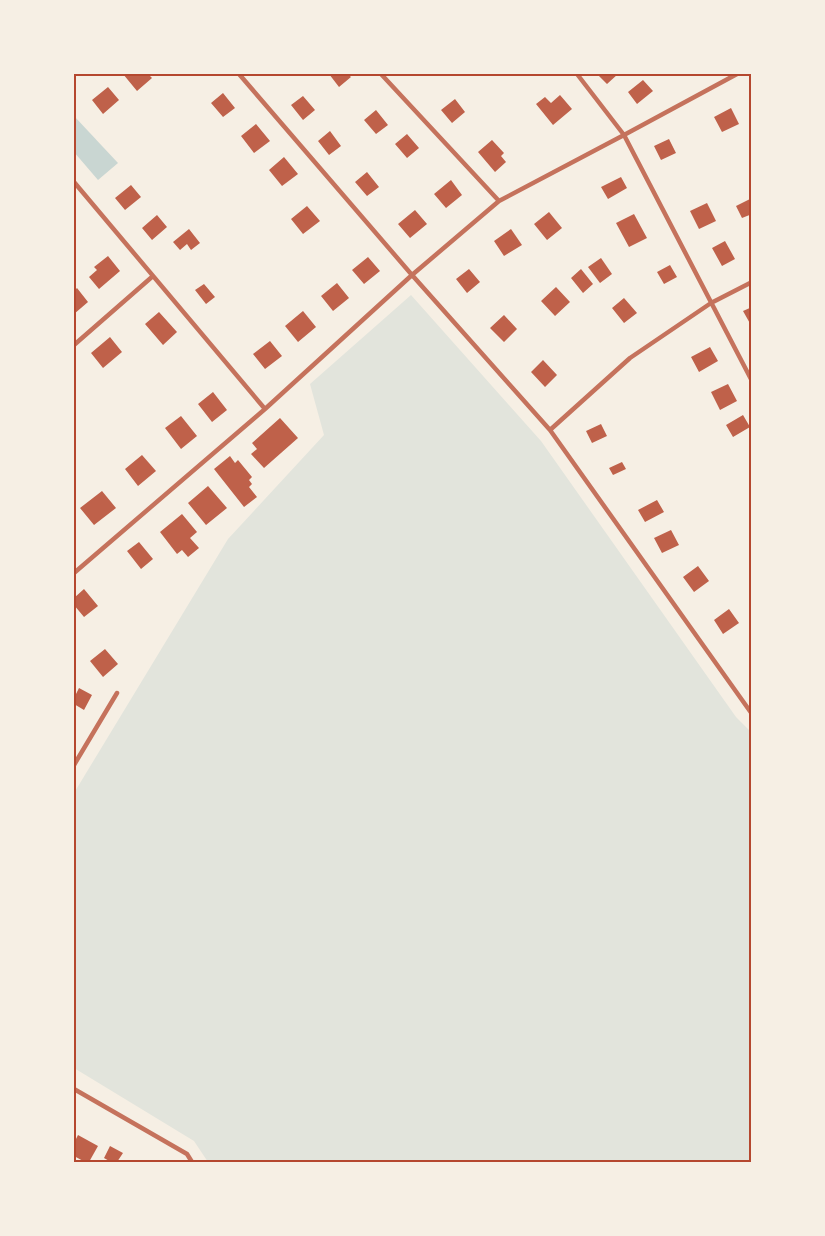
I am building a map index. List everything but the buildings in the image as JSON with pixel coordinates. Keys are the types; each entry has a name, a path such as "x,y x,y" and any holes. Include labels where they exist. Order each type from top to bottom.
{"street":[{"path":"240,74 412,275 550,430 752,714"},
{"path":"381,74 499,201"},
{"path":"577,74 624,135 752,381"},
{"path":"74,573 265,409 412,275 499,201 737,74"},
{"path":"74,182 265,409"},
{"path":"74,345 153,276"},
{"path":"550,430 630,358 711,303 752,282"},
{"path":"74,765 117,693"},
{"path":"74,1089 187,1154 192,1162"}],"shaded area":[{"path":"74,116 118,163 98,180 74,152"},
{"path":"411,295 541,441 736,717 751,732 751,1162 208,1162 194,1141 74,1068 74,793 228,539 324,435 310,384"}]}
